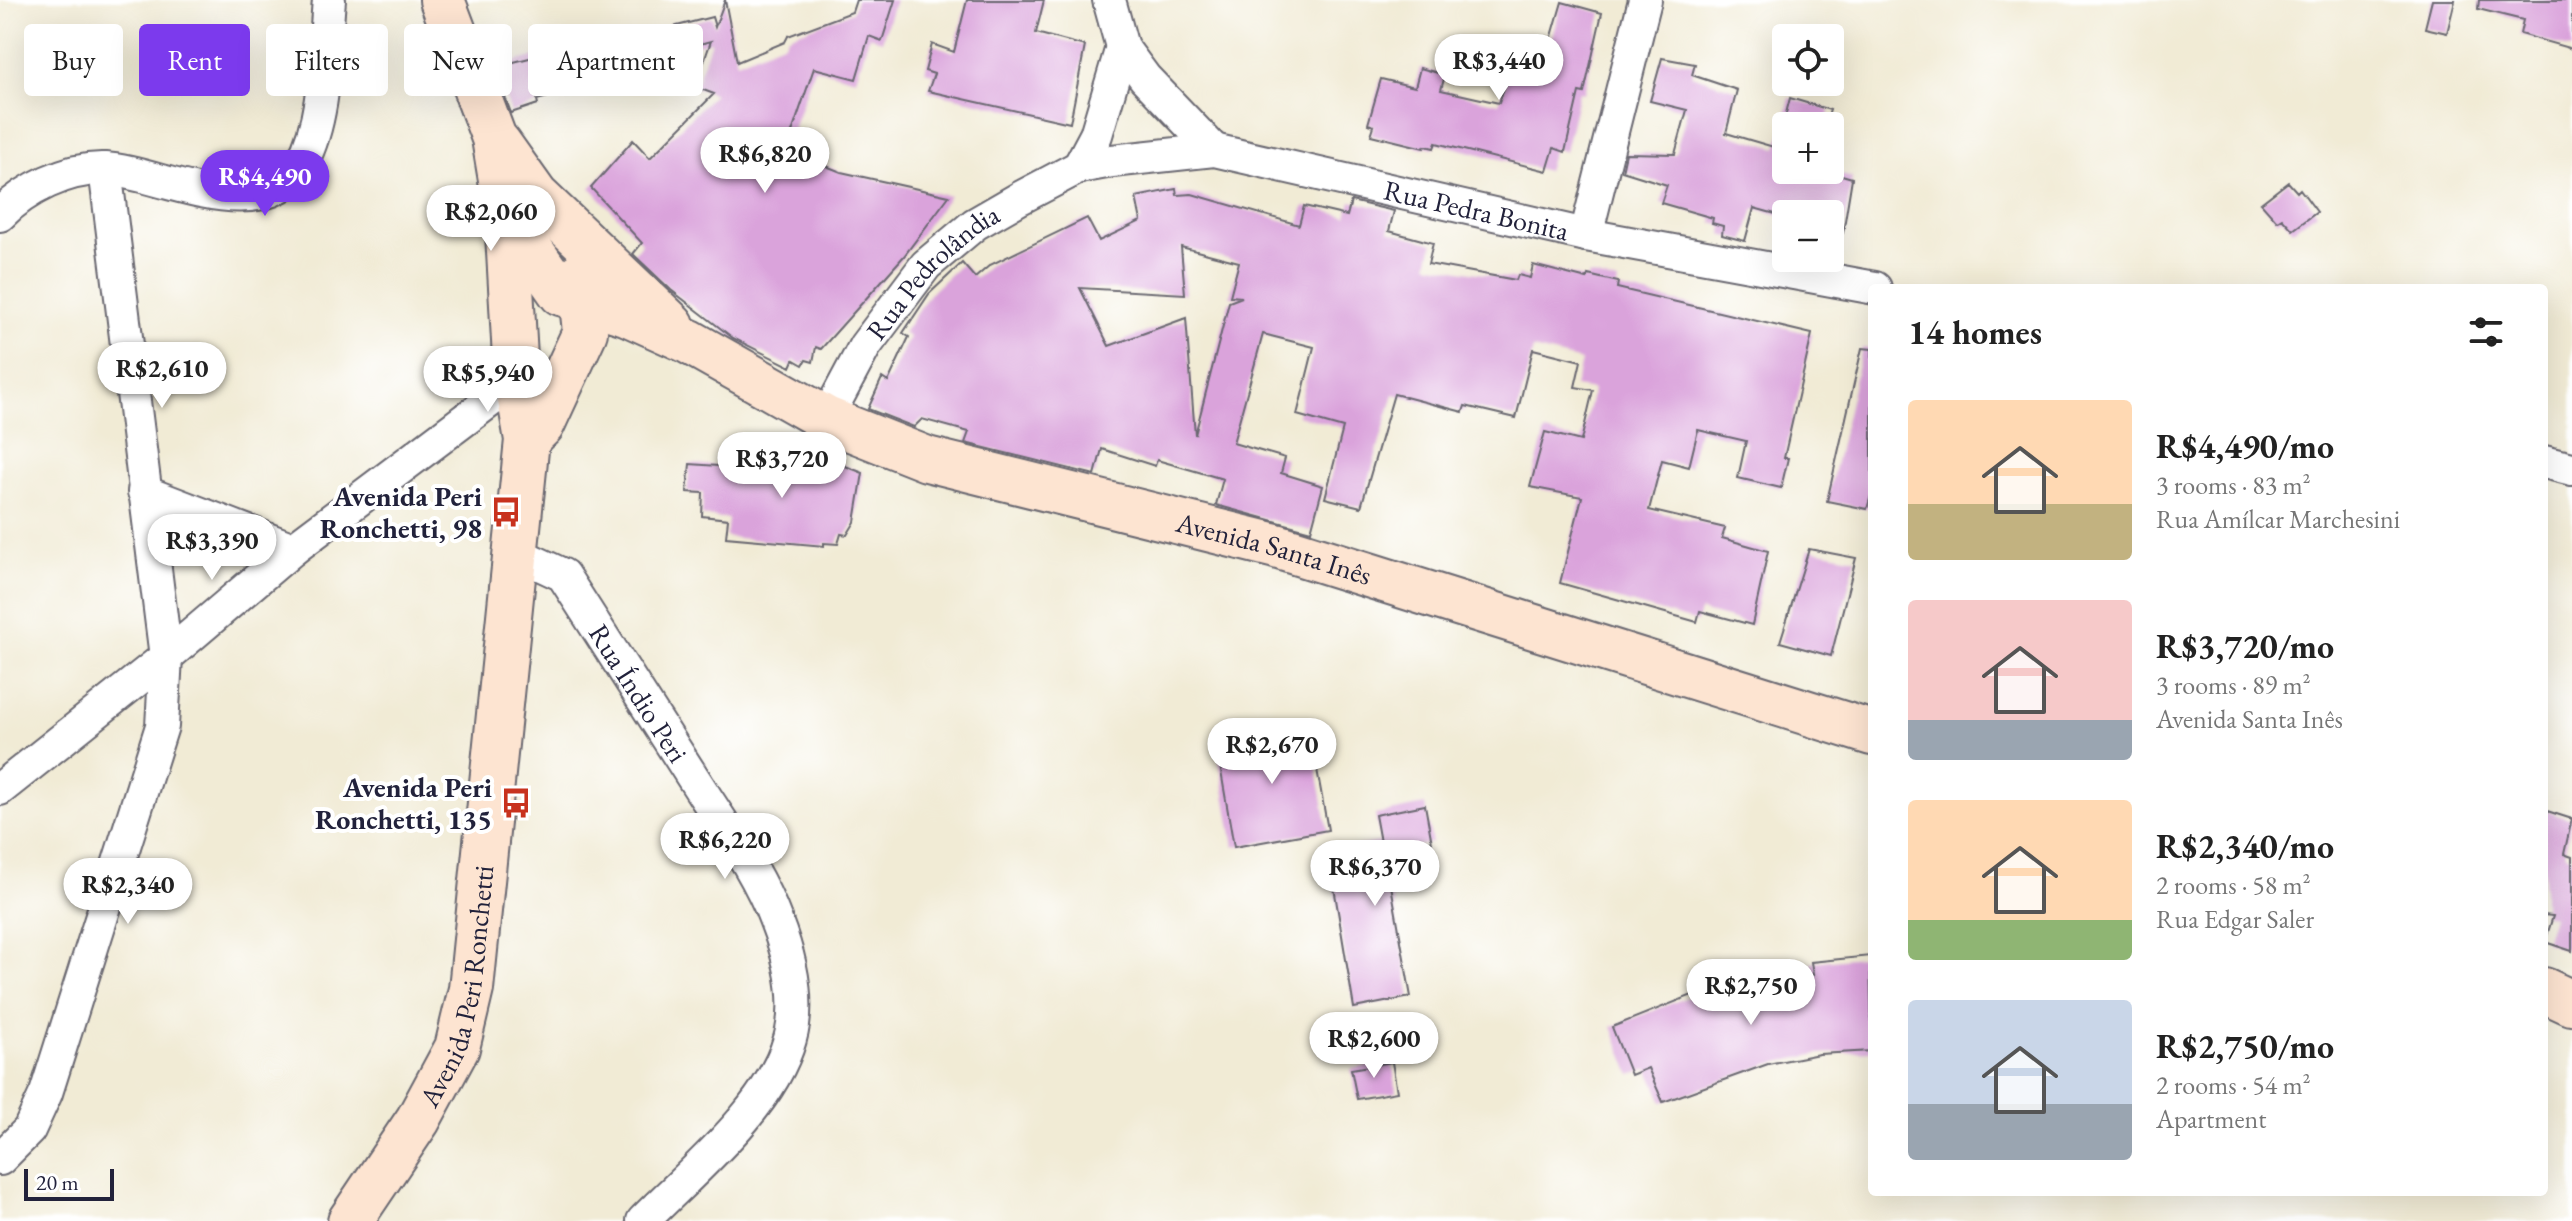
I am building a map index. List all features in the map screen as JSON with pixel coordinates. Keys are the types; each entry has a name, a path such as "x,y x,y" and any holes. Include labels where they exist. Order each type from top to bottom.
{"main road":[{"path":"442,0 521,206 574,290 585,332 542,425 527,440"},
{"path":"521,206 516,376 527,440"},
{"name":"Avenida Santa Inês","path":"521,206 629,281 688,341"},
{"path":"516,376 574,290 629,281"},
{"name":"Avenida Santa Inês","path":"574,290 688,341 826,419 927,459 1276,546 1868,732"},
{"name":"Avenida Peri Ronchetti","path":"350,1221 418,1120 457,1048 472,973 527,440"},
{"path":"2548,992 2572,1003"}],"street":[{"path":"0,215 29,192 58,177 105,169 197,193 237,195 274,189 292,177 303,160 319,107 329,0"},
{"path":"1109,0 1122,47 1145,78 1214,150"},
{"path":"1586,235 1645,0"},
{"path":"1079,167 1096,135 1122,47"},
{"name":"Rua Pedra Bonita","path":"1079,167 1214,150 1586,235 1868,287"},
{"name":"Rua Pedrolândia","path":"826,419 865,346 926,265 975,224 1079,167"},
{"path":"0,1159 29,1130 46,1093 162,726 166,657 105,169"},
{"path":"0,789 166,657 293,549 491,400 516,376"},
{"path":"2548,463 2572,469"},
{"path":"144,492 293,549"},
{"name":"Rua Índio Peri","path":"516,553 563,575 749,865 776,920 793,979 795,1013 790,1040 775,1074 747,1114 643,1221"}],"building":[{"path":"725,0 737,62 785,42 788,36 852,12 856,0 895,0 882,41 869,36 856,79 814,68 786,150 841,172 949,196 904,256 821,349 816,347 813,362 806,360 803,365 794,360 791,367 733,338 671,290 633,254 642,243 591,188 633,140 650,158 714,94 703,90 703,64 711,41 703,43 703,24 684,24 712,17 715,27"},
{"path":"967,0 1044,0 1036,33 1085,46 1070,123 928,91 934,74 925,71 932,44 954,52"},
{"path":"2432,0 2455,0 2447,33 2425,28"},
{"path":"2479,0 2572,0 2572,49 2520,34 2523,20 2478,9"},
{"path":"1562,2 1602,13 1584,93 1579,92 1565,152 1554,148 1547,171 1436,143 1434,148 1424,148 1371,135 1374,126 1368,124 1381,79 1415,87 1420,68 1445,75 1441,90 1499,103 1516,52 1539,58 1542,41 1550,43"},
{"path":"528,58 528,96 552,96 511,113 505,96 512,96 512,62"},
{"path":"1662,58 1695,64 1692,75 1737,90 1726,133 1772,147 1772,184 1844,184 1844,176 1852,178 1844,227 1844,200 1772,200 1772,213 1754,208 1745,241 1722,235 1723,226 1712,223 1713,218 1661,203 1667,185 1622,171 1626,153 1675,154 1687,110 1650,101"},
{"path":"1790,98 1829,112 1786,112"},
{"path":"2288,182 2297,192 2300,189 2317,212 2293,230 2282,218 2277,221 2261,203"},
{"path":"1176,189 1177,195 1192,194 1299,225 1304,206 1347,216 1351,201 1394,211 1389,231 1433,243 1428,264 1516,280 1518,275 1530,278 1533,265 1587,279 1588,275 1618,282 1617,288 1812,334 1784,458 1788,458 1781,488 1738,478 1746,441 1698,430 1689,467 1662,460 1649,510 1725,528 1722,538 1768,551 1752,625 1700,611 1697,622 1560,583 1582,497 1530,487 1545,432 1581,441 1593,390 1575,387 1581,361 1533,349 1516,418 1465,406 1463,412 1394,394 1361,507 1325,498 1343,428 1297,415 1314,347 1263,334 1233,443 1285,458 1281,473 1323,486 1311,531 1216,505 1223,479 1157,460 1155,466 1102,449 1095,475 965,443 969,432 922,419 914,427 868,409 882,378 888,382 909,337 903,333 929,294 962,263 975,278 990,265 1087,218 1099,241 1141,221 1136,197","holes":["1181,247 1239,262 1230,296 1242,297 1229,302 1195,435 1186,318 1109,346 1080,288 1185,294"]},
{"path":"1862,348 1868,349 1868,506 1867,509 1827,501"},
{"path":"807,451 863,473 855,522 847,535 841,534 838,544 824,543 824,546 726,537 728,519 702,516 703,493 687,492 690,464 790,471 797,452 805,456"},
{"path":"1809,549 1856,558 1831,656 1780,642"},
{"path":"1309,725 1328,830 1234,847 1216,742"},
{"path":"1425,805 1432,843 1385,852 1411,997 1354,1008 1328,851 1380,842 1375,815"},
{"path":"2548,811 2572,819 2564,854 2572,857 2572,951 2548,943 2553,916 2548,915"},
{"path":"1868,956 1868,1051 1819,1054 1768,1064 1663,1102 1648,1068 1631,1075 1612,1027 1740,976 1745,991 1813,975 1811,962"},
{"path":"1392,1062 1397,1092 1357,1099 1351,1069"}],"place":[{"name":"Avenida Peri Ronchetti, 98","path":"506,512"},
{"name":"Avenida Peri Ronchetti, 135","path":"516,803"}]}
